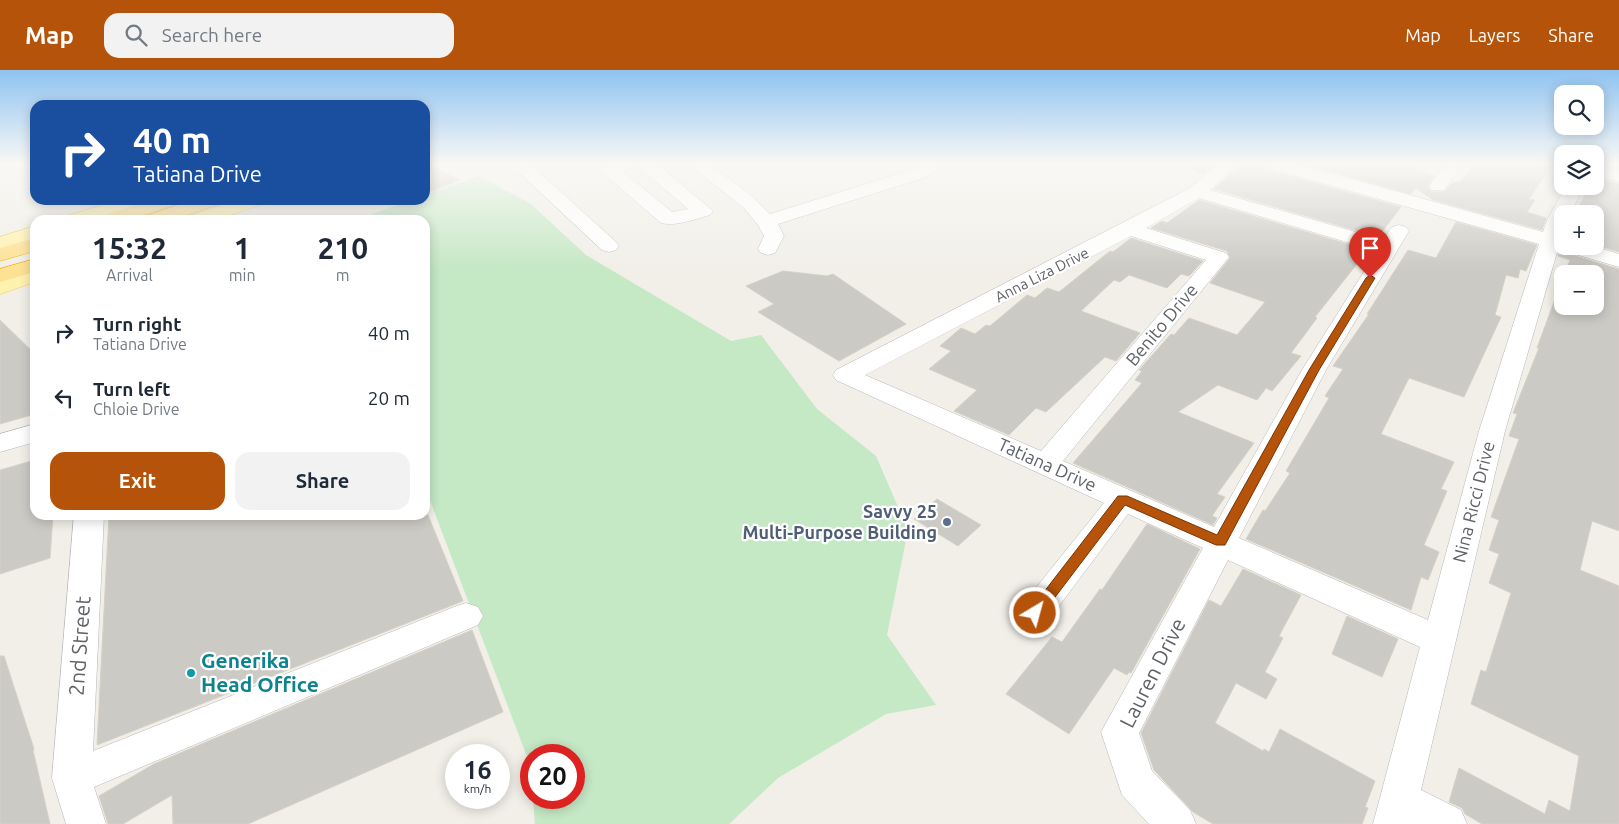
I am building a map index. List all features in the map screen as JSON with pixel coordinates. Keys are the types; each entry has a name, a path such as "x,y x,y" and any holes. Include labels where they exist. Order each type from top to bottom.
{"highway":[{"path":"124,215 154,205"},
{"path":"139,215 170,205"},
{"path":"167,215 197,205"},
{"path":"184,215 213,205"},
{"path":"0,255 30,246"},
{"path":"0,260 30,251"},
{"path":"0,270 30,261"},
{"path":"0,276 30,267"}],"main road":[{"path":"90,215 121,205"},
{"path":"212,215 242,205"},
{"path":"0,244 30,234"},
{"path":"0,287 30,277"}],"street":[{"path":"558,198 609,246"},
{"path":"643,198 668,219 703,211 687,198"},
{"path":"743,198 768,221 774,236 768,248"},
{"path":"768,221 840,198"},
{"name":"Anna Liza Drive","path":"845,375 1129,230 1186,198"},
{"name":"Lauren Drive","path":"1176,824 1136,782 1120,732 1220,542 1314,370 1394,239 1223,198"},
{"path":"1395,198 1554,242"},
{"name":"Benito Drive","path":"1045,465 1219,257 1129,230"},
{"name":"Nina Ricci Drive","path":"1396,811 1492,431 1557,255"},
{"path":"1599,255 1619,261"},
{"name":"Tatiana Drive","path":"845,375 1440,641"},
{"path":"0,443 30,434"},
{"path":"1035,613 1123,499"},
{"name":"2nd Street","path":"72,778 89,520"},
{"path":"86,824 72,778 466,616"},
{"path":"1396,811 1447,824"}],"green space":[{"path":"430,198 520,198 531,204 586,255 731,341 761,335 817,409 876,456 908,530 887,635 936,705 886,714 778,778 729,824 535,824 534,809 585,809 585,744 522,744 430,500 430,215 370,215 397,205 430,205"}],"building":[{"path":"1245,198 1369,198 1401,207 1378,237"},
{"path":"1430,198 1530,198 1535,200 1527,212 1546,218 1542,230"},
{"path":"1583,198 1619,198 1619,252 1604,248 1604,205 1580,205"},
{"path":"1199,200 1368,250 1315,317 1317,318 1291,353 1301,356 1272,391 1266,388 1257,400 1218,385 1178,412 1254,443 1217,494 1225,497 1212,516 1217,518 1213,525 1073,463 1142,383 1135,380 1142,371 1139,370 1171,334 1174,335 1189,318 1237,335 1265,302 1210,283 1230,258 1227,251 1151,228 1162,221 1167,223"},
{"path":"1456,222 1537,245 1526,271 1520,269 1518,278 1506,275 1495,315 1501,317 1464,397 1409,378 1381,434 1454,462 1441,489 1447,491 1424,545 1439,552 1428,580 1421,577 1411,610 1246,539 1263,510 1265,511 1290,473 1286,471 1329,398 1325,396 1343,369 1333,366 1369,314 1367,314 1408,250 1436,258"},
{"path":"1131,238 1203,261 1189,276 1181,274 1167,288 1129,275 1120,282 1114,280 1081,311 1140,333 1116,361 1105,357 1046,412 1036,408 1009,435 954,411 977,390 929,369 951,351 940,346 961,328 975,334 986,325 990,326 1027,295 1035,298 1047,288 1059,292 1110,251 1113,252"},
{"path":"1572,255 1619,269 1619,531 1592,521 1580,570 1619,586 1619,824 1482,824 1465,814 1462,808 1449,802 1459,768 1545,814 1549,800 1570,811 1579,756 1471,704 1481,670 1486,672 1511,593 1489,583 1499,554 1489,550 1499,520 1491,517 1519,439 1509,436 1517,414 1513,413 1539,348 1537,348 1554,302 1554,315 1604,315 1604,265 1568,265 1570,260 1558,256"},
{"path":"783,271 827,276 833,274 906,324 839,361 758,312 774,304 746,286"},
{"path":"0,320 30,349 30,415 0,424"},
{"path":"30,461 30,520 53,520 50,558 0,574 0,470"},
{"name":"Savvy 25 Multi-Purpose Building","path":"937,499 981,525 958,546 914,519"},
{"name":"Generika Head Office","path":"109,520 430,520 463,601 97,745"},
{"path":"1147,524 1200,549 1131,673 1129,672 1127,675 1114,668 1069,734 1006,694 1052,637 1062,642 1100,589 1102,590"},
{"path":"1243,569 1301,595 1279,636 1283,638 1265,672 1277,679 1266,699 1236,683 1215,723 1263,751 1264,749 1269,752 1280,729 1375,781 1365,807 1368,808 1362,824 1213,824 1193,812 1154,770 1141,733 1209,600 1221,606"},
{"path":"1347,616 1398,639 1382,677 1332,654"},
{"path":"472,630 503,712 248,824 173,824 172,795 123,824 108,824 99,796 154,764"},
{"path":"0,656 4,656 34,749 50,824 0,824"}],"place":[{"name":"Savvy 25 Multi-Purpose Building","path":"947,522"},
{"name":"Generika Head Office","path":"191,673"}],"route":[{"path":"1035,613 1123,499 1220,542 1314,370 1370,278"}]}
